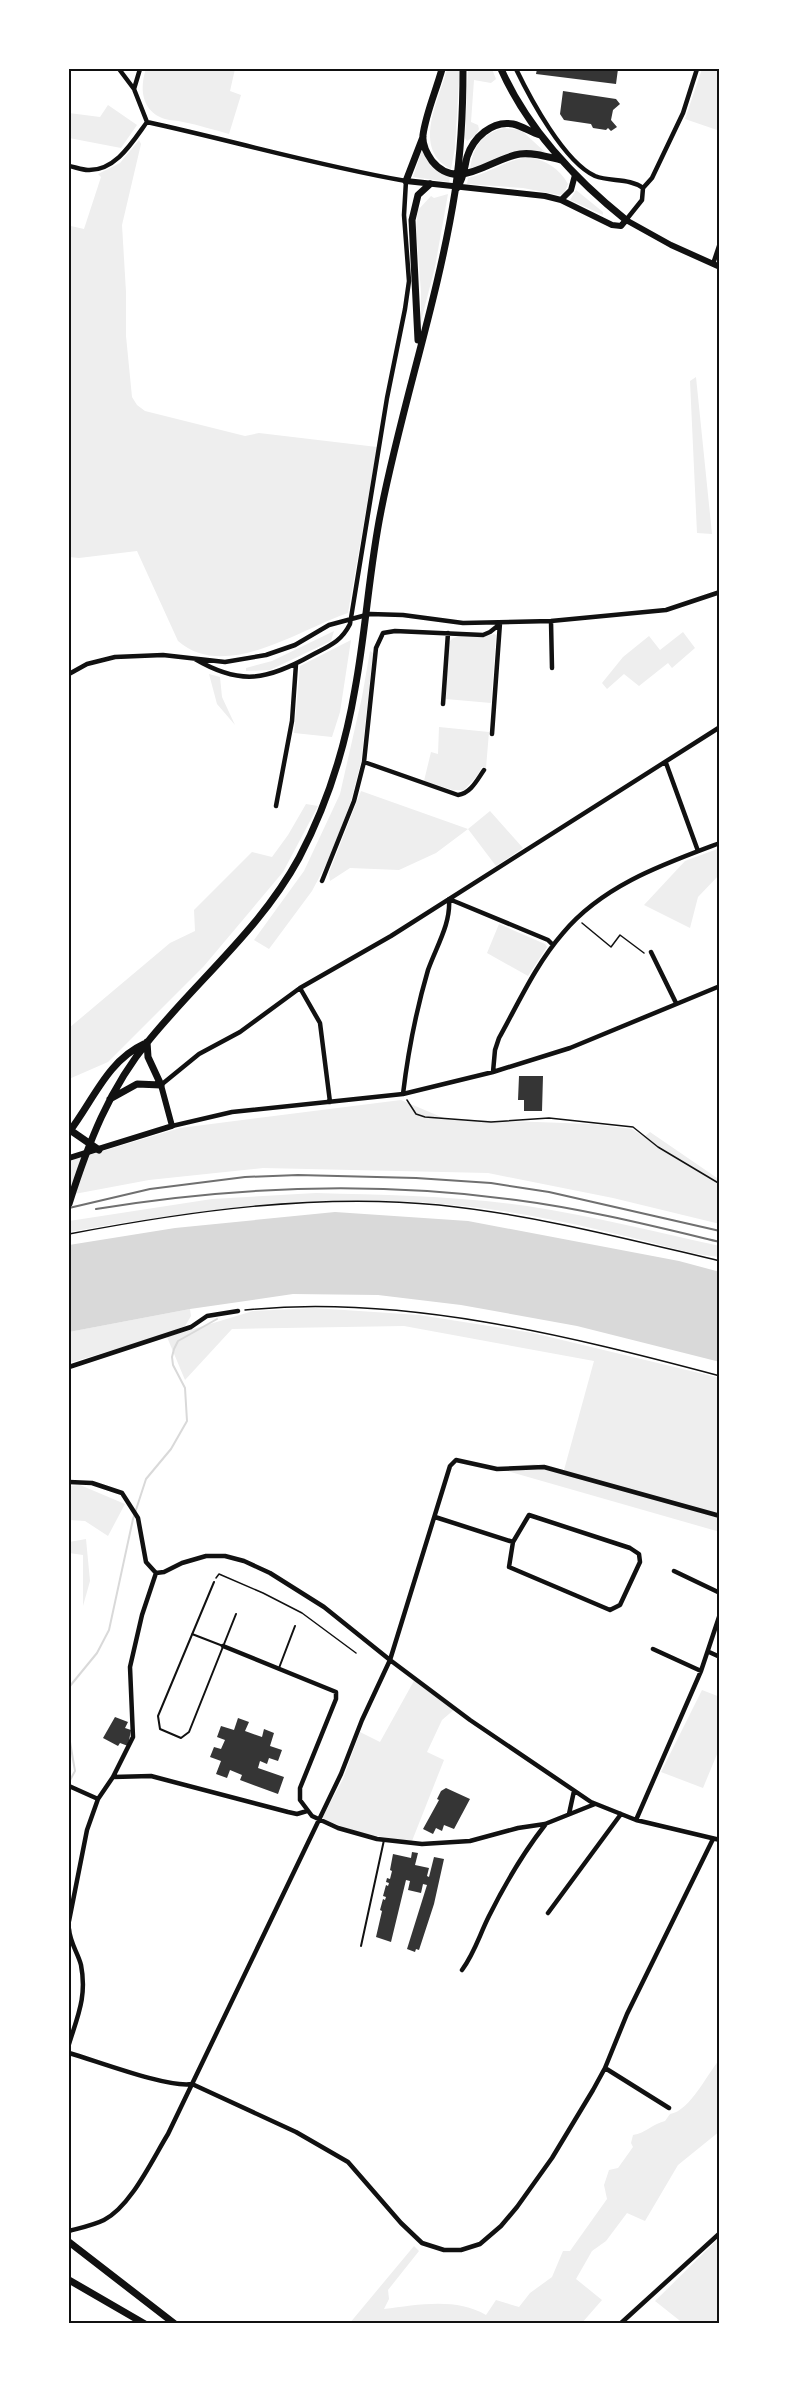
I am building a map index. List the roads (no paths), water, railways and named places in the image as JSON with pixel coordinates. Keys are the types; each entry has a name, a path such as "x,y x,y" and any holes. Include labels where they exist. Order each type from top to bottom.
{"main road":[{"path":"441,69 423,137 406,181 531,193 561,200 612,225 621,226 626,220"},
{"path":"69,1204 94,1129 110,1098 147,1042 261,915 297,860 321,813 342,751 356,688 380,514 452,208 459,154 463,69"},
{"path":"503,72 542,136 575,176 626,220 666,243 720,267"},
{"path":"455,190 464,178 468,156 480,136 490,128 501,124 512,124 542,136"},
{"path":"423,137 427,153 434,164 451,174 473,173 519,154 561,160"},
{"path":"561,200 571,190 575,176"},
{"path":"418,349 412,220 418,195 430,184"},
{"path":"99,1150 70,1131 87,1110 112,1067 131,1050 147,1042"},
{"path":"69,1158 172,1126 161,1084 148,1057 147,1042"},
{"path":"110,1098 137,1084 161,1084"},
{"path":"69,2242 175,2324"},
{"path":"69,2280 144,2324"}],"street":[{"path":"119,69 134,88 147,122"},
{"path":"134,88 140,69"},
{"path":"516,69 548,128 582,167 596,176 637,184 643,188"},
{"path":"626,220 642,200 643,188 652,178 683,113 697,69"},
{"path":"69,166 90,171 106,166 123,155 147,122"},
{"path":"147,122 229,140 348,171 406,181 404,215 409,281 387,398 350,624 336,644 296,664 264,676 250,677 216,671 195,659"},
{"path":"713,264 720,243"},
{"path":"69,674 87,664 115,657 163,655 225,662 266,655 295,645 329,625 357,616 403,615 463,623 551,621 666,610 720,592"},
{"path":"551,621 552,668"},
{"path":"322,881 354,801 364,762 376,648 383,633 389,631 483,635 500,623"},
{"path":"492,734 500,623"},
{"path":"442,704 448,633"},
{"path":"276,807 292,721 296,664"},
{"path":"161,1084 200,1054 240,1032 300,988 392,936 720,727"},
{"path":"364,762 458,795 465,794 484,770"},
{"path":"666,763 698,851"},
{"path":"493,1072 495,1050 499,1038 540,964 577,918 597,902 637,877 720,843"},
{"path":"449,899 548,940 554,945"},
{"path":"403,1094 413,1027 432,960 450,914 449,899"},
{"path":"651,952 676,1003"},
{"path":"172,1126 232,1112 403,1094 493,1072 547,1057 720,986"},
{"path":"300,988 320,1023 330,1102"},
{"path":"69,1367 191,1327 207,1316 238,1311"},
{"path":"69,2231 104,2220 114,2213 134,2190 168,2134 319,1820 390,1660 450,1466 456,1460 497,1468 544,1467 720,1516"},
{"path":"69,1482 92,1483 122,1493 132,1505 138,1518 146,1562 156,1573"},
{"path":"529,1515 630,1548 639,1554 640,1562 620,1605 610,1610 509,1567 513,1542 529,1515"},
{"path":"435,1517 513,1542"},
{"path":"156,1573 206,1556 225,1556 244,1561 278,1577 324,1607 470,1720 595,1804 636,1820 720,1840"},
{"path":"674,1571 720,1593"},
{"path":"69,1921 80,1859 98,1799 113,1777 133,1737 130,1667 142,1615 156,1573"},
{"path":"636,1820 709,1652 720,1614"},
{"path":"223,1646 336,1692 336,1699 300,1788 300,1800 312,1816 319,1820 338,1828 384,1840 422,1844 470,1841 518,1828 545,1824 595,1804"},
{"path":"653,1649 701,1671"},
{"path":"709,1652 720,1657"},
{"path":"113,1777 151,1776 297,1814 307,1810"},
{"path":"70,1786 98,1799"},
{"path":"570,1814 574,1791"},
{"path":"548,1913 621,1814"},
{"path":"462,1970 475,1952 482,1930 507,1881 545,1824"},
{"path":"69,2053 182,2086 192,2084 296,2132 348,2162 401,2223 422,2243 444,2250 461,2250 480,2244 517,2207 555,2154 605,2068 627,2014 713,1839"},
{"path":"69,1929 70,1938 80,1962 84,1992 69,2044"},
{"path":"605,2068 669,2108"},
{"path":"620,2324 720,2233"}],"lane":[{"path":"214,1582 158,1716 160,1729 181,1738 189,1732 236,1614"},
{"path":"279,1668 295,1626"},
{"path":"192,1634 223,1646"},
{"path":"361,1946 384,1840"}],"waterway":[{"path":"69,1690 97,1653 109,1630 133,1519 146,1479 171,1449 187,1421 185,1388 173,1365 174,1349 178,1341 217,1319"},
{"path":"69,1736 75,1771 69,1782"}],"railway":[{"path":"69,1208 150,1189 245,1177 298,1175 416,1178 491,1183 549,1192 720,1231"},
{"path":"96,1209 148,1201 254,1191 358,1188 411,1190 464,1194 568,1208 720,1242"}]}
